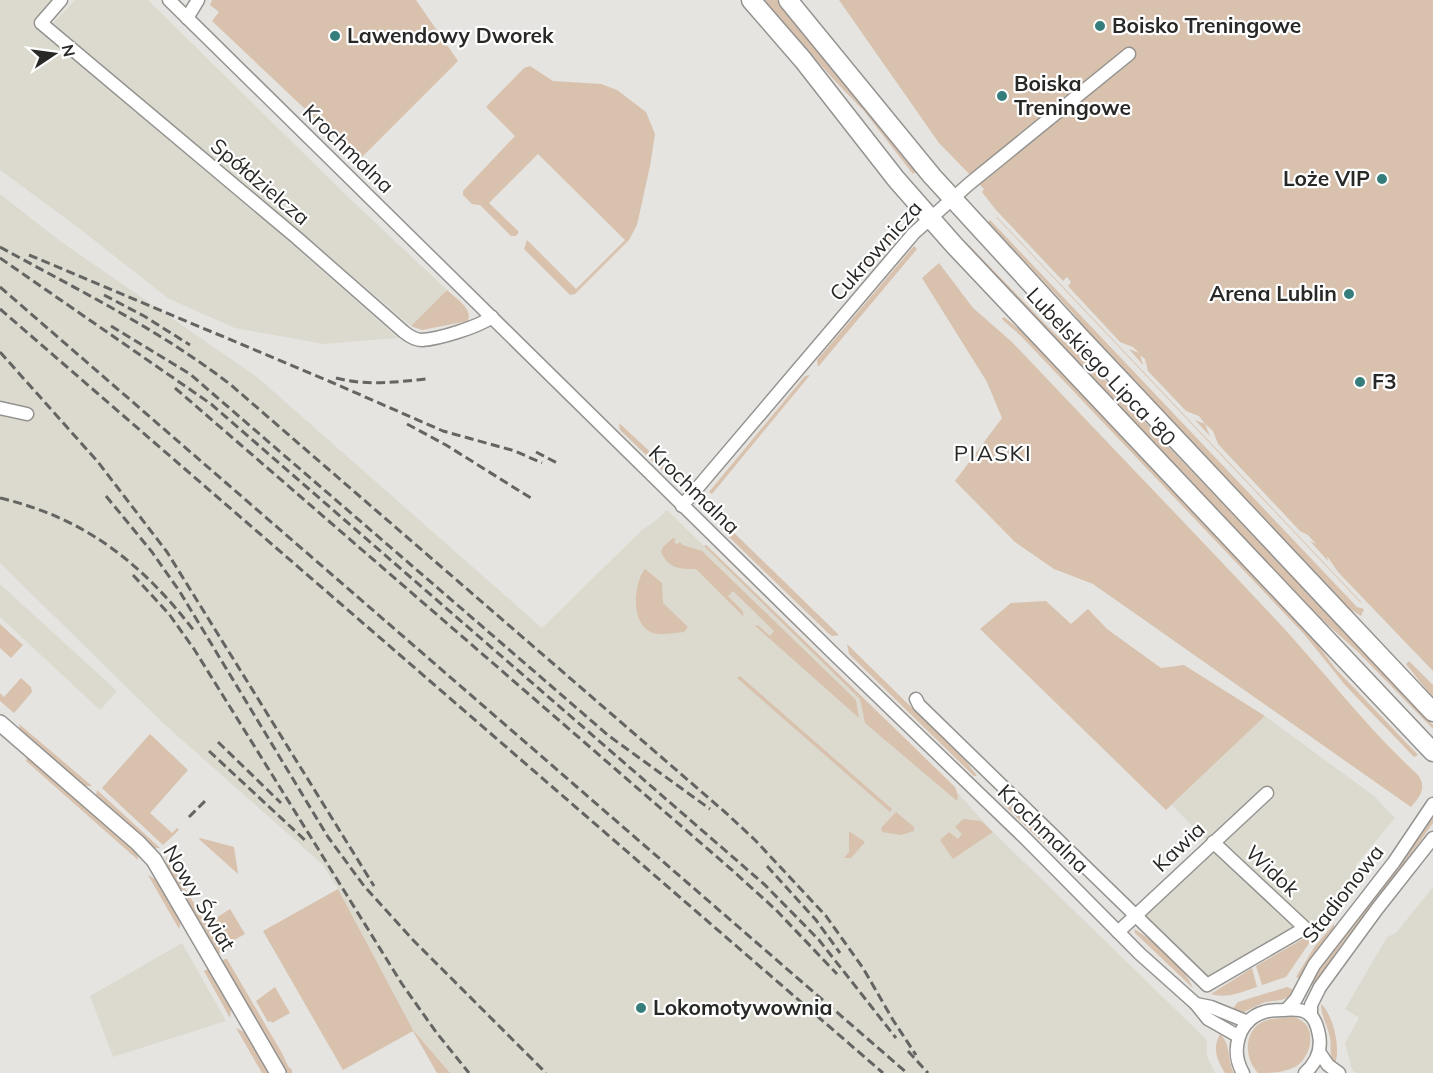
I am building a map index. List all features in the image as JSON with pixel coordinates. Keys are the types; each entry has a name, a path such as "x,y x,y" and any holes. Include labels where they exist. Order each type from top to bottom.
{"main road":[{"name":"Lubelskiego Lipca '80","path":"751,0 803,60 896,179 954,244 1433,752"},
{"name":"Lubelskiego Lipca '80","path":"788,0 952,198 1432,711"}],"street":[{"name":"Spółdzielcza","path":"61,0 41,23 297,238 404,332 421,340 473,328 492,317"},
{"name":"Krochmalna","path":"169,0 682,506 1025,838 1118,932 1196,1004 1208,1019 1238,1036"},
{"path":"187,18 198,0"},
{"name":"Cukrownicza","path":"682,506 914,232 952,198 1129,54"},
{"path":"0,408 27,414"},
{"path":"916,699 919,705 1136,915"},
{"name":"Nowy Świat","path":"0,723 138,843 154,860 278,1073"},
{"name":"Kawia","path":"1118,932 1267,793"},
{"name":"Stadionowa","path":"1287,1009 1296,999 1314,965 1394,862 1433,804"},
{"name":"Stadionowa","path":"1311,1016 1311,1005 1320,987 1377,909 1429,848 1433,838"},
{"name":"Widok","path":"1136,915 1207,985 1305,928 1213,842"},
{"name":"Krochmalna","path":"1196,1004 1211,1007 1248,1022"},
{"path":"1243,1073 1236,1054 1238,1036 1248,1022 1265,1012 1287,1009 1301,1010 1311,1016 1319,1032 1319,1052 1313,1065 1305,1073"},
{"path":"1319,1052 1328,1065 1339,1073"}],"shaded area":[{"path":"0,0 52,0 33,24 258,214 398,338 324,344 235,328 169,299 0,170"},
{"path":"75,0 148,0 347,196 447,290 411,326 53,23"},
{"path":"212,0 416,0 458,61 359,160 212,21 219,12 210,5"},
{"path":"763,0 777,0 916,172 913,174 864,111"},
{"path":"839,0 1433,0 1433,671 1338,572 1327,556 1328,561 1310,541 1316,544 1308,535 1300,531 1218,444 1213,431 1199,416 1186,411 1148,371 1145,359 1140,355 1143,365 1129,349 1139,353 1133,347 1120,342 1068,286 1071,282 1067,277 1063,281 996,210 982,192 984,189 939,143"},
{"path":"530,66 553,81 601,84 617,90 646,112 655,134 637,225 629,240 575,294 570,295 524,249 527,240 576,289 625,240 538,154 489,203 519,232 516,236 511,236 480,205 472,204 463,195 463,191 515,136 486,107 524,68"},
{"path":"0,194 60,241 257,377 542,628 642,530 667,510 954,789 993,832 1207,1040 1207,1056 1215,1073 450,1073 413,1030 338,889 322,864 164,724 0,563"},
{"path":"997,217 1362,603 1360,602"},
{"path":"990,220 1357,607 1364,609 1361,616 1344,605 1091,337 1074,314 988,222"},
{"path":"897,226 902,232 864,269 864,266"},
{"path":"966,242 1054,333 1088,362 1433,725 1433,729 1358,652 1318,616 964,245"},
{"path":"914,246 917,249 818,367 817,360"},
{"path":"939,263 973,308 1012,342 1279,623 1381,739 1418,775 1422,788 1411,807 1093,584 1054,569 1015,542 955,481 1002,418 987,382 922,278"},
{"path":"447,290 466,308 468,321 422,330 411,326"},
{"path":"1004,317 1024,333 1285,608 1313,638 1335,668 1418,755 1414,757 1345,685 1304,634 1021,336 1002,319"},
{"path":"810,375 712,494 709,492 805,376"},
{"path":"1195,420 1205,424 1210,436"},
{"path":"619,423 673,473 662,470 620,430"},
{"path":"723,525 726,525 839,635 832,636 828,633 726,534"},
{"path":"673,538 676,539 674,542 677,544 680,542 702,551 856,700 859,718 754,625 759,626 770,636 774,631 733,591 728,596 742,610 744,617 696,569 671,565 661,552"},
{"path":"706,545 955,787 957,801 865,723 860,699 704,546"},
{"path":"645,569 662,583 663,603 688,627 684,632 655,633 647,630 642,624 636,609 636,600 638,583"},
{"path":"0,584 117,691 100,710 0,617"},
{"path":"1046,601 1071,624 1088,609 1107,629 1161,668 1184,665 1265,716 1166,810 980,629 1011,603"},
{"path":"0,624 23,645 11,658 0,648"},
{"path":"847,644 965,760 977,776 974,776 849,654"},
{"path":"1409,661 1433,685 1433,698 1406,664"},
{"path":"740,676 892,809 890,812 737,678"},
{"path":"21,678 31,687 32,692 14,713 0,701 0,693 4,697"},
{"path":"1265,716 1374,796 1395,818 1356,865 1358,883 1313,926 1208,979 1137,906 1207,842 1172,805"},
{"path":"19,724 92,786 84,786 20,730"},
{"path":"150,734 188,770 150,813 172,833 177,828 179,830 163,845 102,788"},
{"path":"27,757 137,853 138,860 26,761"},
{"path":"97,790 160,848 153,848 101,801 96,796"},
{"path":"1006,800 1058,852 1040,840 1002,803"},
{"path":"896,812 914,827 914,831 901,835 882,832 881,828"},
{"path":"1433,817 1433,823 1313,986 1310,985 1339,942"},
{"path":"963,819 981,821 993,832 953,859 940,840 949,832 958,839 962,834 955,827"},
{"path":"849,831 865,842 851,858 844,858 849,852"},
{"path":"199,839 234,847 238,874"},
{"path":"166,856 222,951 218,955 167,866"},
{"path":"148,875 157,880 181,921 179,929"},
{"path":"1433,887 1433,1073 1356,1073 1352,1070 1345,1043 1359,1018 1345,1009 1387,937 1396,933"},
{"path":"338,889 413,1030 450,1073 437,1073 413,1031 343,1070 263,931"},
{"path":"230,909 245,934 223,944 211,923"},
{"path":"1334,924 1334,929 1300,979 1296,977 1315,946"},
{"path":"1134,929 1168,955 1193,988 1135,933"},
{"path":"1315,932 1286,977 1262,985 1256,966"},
{"path":"182,943 226,1021 113,1057 90,996"},
{"path":"225,959 292,1073 286,1073 222,961"},
{"path":"1252,968 1257,987 1228,995 1211,994"},
{"path":"208,969 231,1009 230,1018 204,971"},
{"path":"275,987 290,1013 272,1023 268,1022 256,1001"},
{"path":"1287,987 1294,990 1287,998 1265,1002 1242,1013 1230,1012 1238,1002"},
{"path":"1321,1004 1329,1015 1335,1032 1337,1057 1335,1063 1332,1057 1330,1038"},
{"path":"1292,1017 1301,1020 1310,1032 1306,1056 1290,1069 1258,1073 1248,1053 1252,1031 1264,1021"},
{"path":"236,1028 244,1032 268,1073 262,1073"},
{"path":"1220,1034 1226,1042 1234,1073 1225,1073 1218,1058 1216,1044"}],"railway":[{"path":"0,247 176,346 231,385 726,813 755,840 826,916 863,968 916,1055"},
{"path":"29,255 443,431 515,451 542,463"},
{"path":"0,258 211,404 765,885 819,940 896,1038"},
{"path":"0,287 907,1073"},
{"path":"104,295 144,316 190,345"},
{"path":"0,309 883,1073"},
{"path":"111,326 190,374 609,736 710,809"},
{"path":"0,352 98,462 167,552 374,886"},
{"path":"336,378 370,383 426,379"},
{"path":"175,388 732,870 776,910 837,974"},
{"path":"407,424 446,445 534,500"},
{"path":"536,452 557,463"},
{"path":"106,496 152,552 180,592 328,837 364,886 413,940 546,1073"},
{"path":"0,498 59,518 110,547 154,585 195,632"},
{"path":"133,575 169,614 194,649 402,984 469,1073"},
{"path":"218,742 281,803"},
{"path":"209,751 307,842"},
{"path":"189,817 206,800"},
{"path":"767,866 816,920 840,953"},
{"path":"908,1051 928,1073"}],"place":[{"name":"Boisko Treningowe","path":"1100,26"},
{"name":"Lawendowy Dworek","path":"335,36"},
{"name":"Boiska Treningowe","path":"1002,96"},
{"name":"Loże VIP","path":"1382,179"},
{"name":"Arena Lublin","path":"1349,294"},
{"name":"F3","path":"1360,382"},
{"name":"Lokomotywownia","path":"641,1008"}],"district":[{"name":"PIASKI","path":"993,453"}]}
